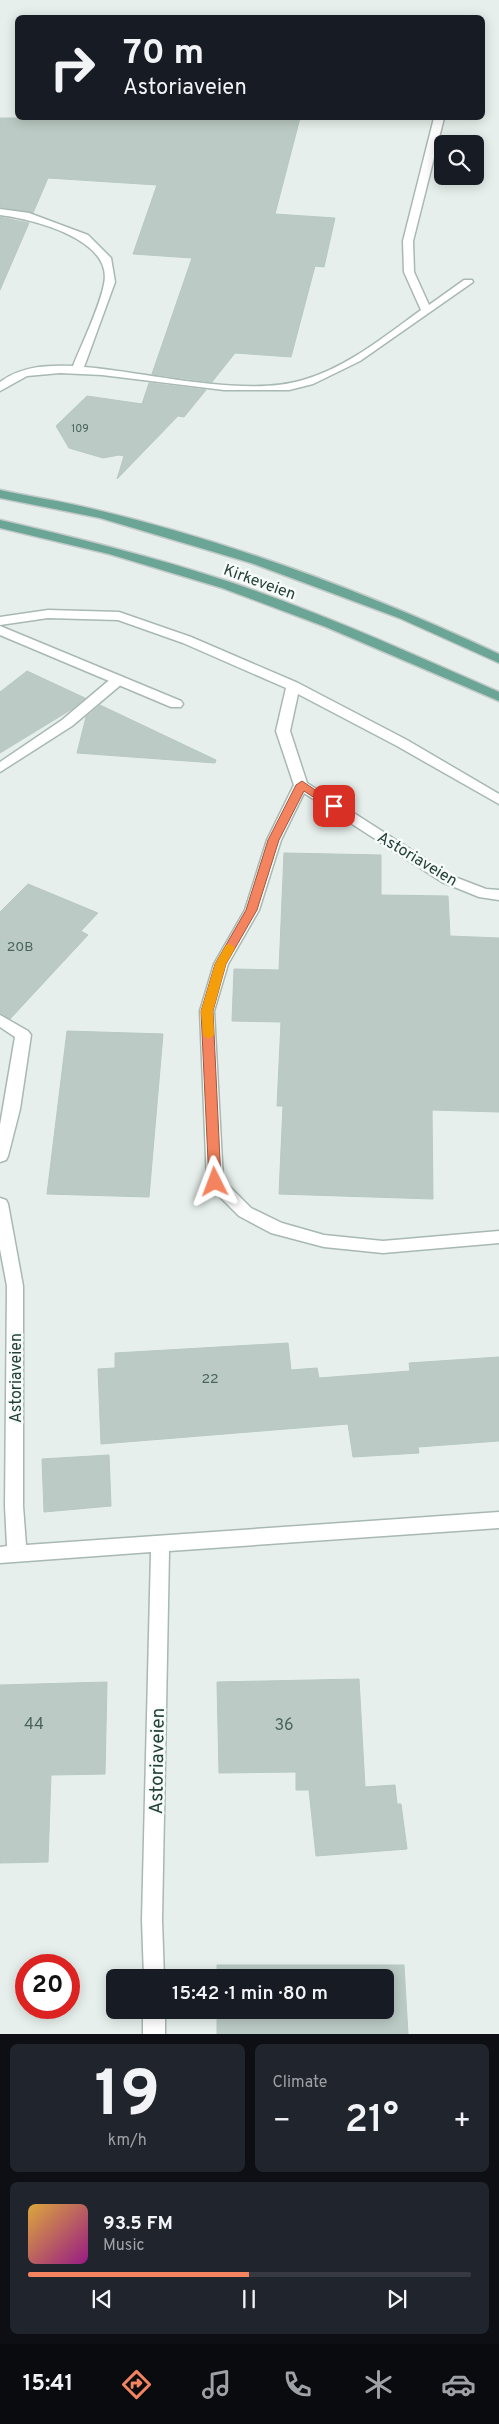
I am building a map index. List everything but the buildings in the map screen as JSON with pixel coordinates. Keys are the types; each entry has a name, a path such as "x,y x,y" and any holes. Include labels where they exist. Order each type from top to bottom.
{"main road":[{"name":"Kirkeveien","path":"0,494 103,515 280,569 375,604 499,659"},
{"name":"Kirkeveien","path":"0,524 149,560 227,585 389,648 499,697"}],"street":[{"path":"426,310 409,272 408,241 438,120"},
{"path":"0,212 25,216 84,236 106,258 110,282 78,370"},
{"path":"0,388 10,379 28,372 78,370 212,385 290,387 316,378 352,361 468,282"},
{"path":"0,621 48,614 119,616 188,640 293,686 402,742 499,800"},
{"path":"0,630 176,704"},
{"path":"0,768 67,723 118,680"},
{"path":"293,686 283,732 302,785 274,840 252,910 221,964 207,1011 215,1182 245,1212 277,1228 324,1241 383,1247 499,1237"},
{"name":"Astoriaveien","path":"302,785 446,879 484,894 499,895"},
{"path":"0,1020 23,1035 12,1110 0,1156"},
{"name":"Astoriaveien","path":"0,1204 15,1286 14,1506 9,1554 499,1520"},
{"name":"Astoriaveien","path":"154,1969 152,1910 160,1545"},
{"path":"154,2019 154,2034"}],"slow traffic":[{"path":"208,1035 207,1011 221,964 230,948"}],"route":[{"path":"215,1182 207,1011 221,964 252,910 274,840 302,785 334,806"}]}
